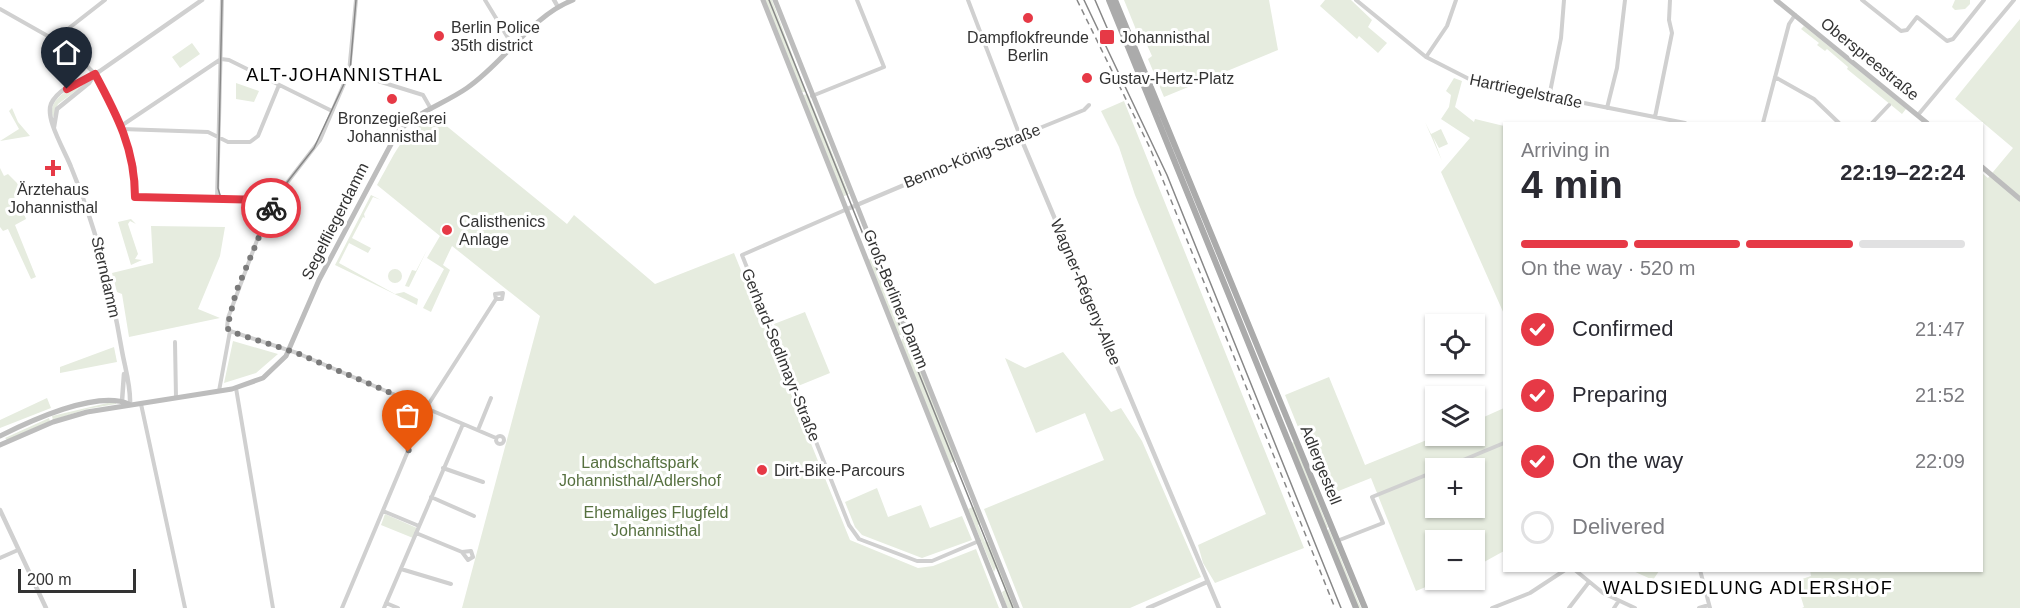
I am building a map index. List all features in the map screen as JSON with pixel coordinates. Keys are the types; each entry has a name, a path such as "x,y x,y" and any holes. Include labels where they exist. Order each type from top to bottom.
{"main road":[{"name":"Segelfliegerdamm","path":"0,445 72,416 130,404 236,388 251,384 270,373 289,350 319,280 390,145 405,125 472,85 558,7 573,0"},
{"name":"Groß-Berliner Damm","path":"763,0 1005,608"},
{"name":"Groß-Berliner Damm","path":"774,0 1017,608"},
{"name":"Adlergestell","path":"1109,0 1365,608"},
{"name":"Adlergestell","path":"1115,0 1186,182"},
{"name":"Oberspreestraße","path":"1776,0 1785,3 1795,15 1926,122"},
{"path":"1983,168 2020,199"},
{"name":"Adlergestell","path":"1248,333 1356,608"},
{"path":"0,436 76,407 117,399 130,404"}],"street":[{"path":"55,39 105,0"},
{"name":"Sterndamm","path":"130,404 103,254 82,193 50,117 53,101 76,82 95,74 202,0"},
{"path":"218,199 222,0"},
{"path":"219,391 230,331 227,328 230,312 273,200 315,147 349,72 356,0"},
{"path":"485,0 514,46"},
{"path":"554,0 558,7"},
{"path":"812,96 884,67 857,0"},
{"name":"Wagner-Régeny-Allee","path":"968,0 1020,136 1219,608"},
{"name":"Hartriegelstraße","path":"1356,0 1426,57 1473,81 1679,122"},
{"path":"1426,57 1447,26 1456,0"},
{"path":"1549,97 1559,49 1564,0"},
{"path":"1607,108 1617,68 1624,0"},
{"path":"1655,117 1672,33 1670,0"},
{"path":"1862,0 1901,31 1906,30 1917,17 1947,41 1953,39 1984,0"},
{"name":"Oberspreestraße","path":"1918,116 2014,0"},
{"path":"0,9 73,51 95,74 121,128 134,166 135,197 273,200"},
{"path":"1763,122 1789,24 1795,15"},
{"path":"121,128 221,59 229,60 332,111"},
{"path":"349,72 423,95 431,109"},
{"name":"Sterndamm","path":"54,127 57,109 89,83 95,74"},
{"path":"1775,77 1814,99 1838,122"},
{"path":"121,128 208,132 219,135 228,142 250,142 255,139 279,85"},
{"name":"Benno-König-Straße","path":"846,210 855,204 1084,110 1089,105"},
{"path":"1873,122 1889,105"},
{"name":"Gerhard-Sedlmayr-Straße","path":"846,210 742,255 847,519 859,539 917,561 932,561 979,541"},
{"path":"342,608 426,408 496,299"},
{"path":"230,331 289,350 496,438"},
{"path":"175,342 176,398"},
{"name":"Sterndamm","path":"122,401 124,363"},
{"path":"236,388 273,608"},
{"path":"478,430 491,398"},
{"path":"141,403 185,608"},
{"path":"398,608 385,606 463,424"},
{"path":"1468,458 1503,443"},
{"path":"443,468 483,482"},
{"path":"1337,541 1383,524 1372,497 1425,475"},
{"path":"431,497 474,516"},
{"path":"0,510 46,608"},
{"path":"383,511 419,526"},
{"path":"416,533 462,552"},
{"path":"0,558 18,550"},
{"path":"401,568 418,576 451,584"},
{"path":"1492,608 1530,593 1562,572"},
{"path":"1577,572 1618,602 1635,608"},
{"path":"1699,608 1709,606 1700,572"},
{"path":"1148,608 1207,582"},
{"path":"1569,608 1589,582"},
{"path":"1614,608 1618,602"}],"green space":[{"path":"765,0 772,0 806,92 800,92"},
{"path":"1124,0 1269,0 1278,50 1164,97 1148,59 1152,56 1143,36 1139,37"},
{"path":"1325,0 1351,0 1372,20 1368,27 1387,43 1378,53 1359,36 1357,39 1320,6"},
{"path":"1955,0 1970,0 1970,4 1965,9 1955,10 1952,7"},
{"path":"2020,19 2020,608 1802,608 1804,607 1796,581 1811,576 1810,572 1983,572 1983,174 1988,178 2013,148 1955,99"},
{"path":"1804,26 1906,109 1902,114 1847,69 1848,67 1827,49 1825,51 1817,45 1819,43 1801,29"},
{"path":"192,43 200,54 180,68 172,57"},
{"path":"1454,78 1462,81 1455,107 1474,122 1475,119 1503,126 1503,312 1441,172 1470,138 1441,119 1449,107 1451,95 1446,91"},
{"path":"81,82 84,85 58,104 53,118 52,111 56,101"},
{"path":"236,83 259,91 254,102 236,99"},
{"path":"808,94 849,194 842,197 803,95"},
{"path":"1124,101 1304,548 1215,583 1203,563 1198,545 1266,514 1135,195 1119,147 1101,111"},
{"path":"12,108 18,122 30,136 0,141 19,129 9,111"},
{"name":"Landschaftspark Johannisthal/Adlershof","path":"433,115 567,224 574,215 655,284 734,253 850,540 918,568 933,566 976,549 999,608 462,608 540,316 452,246 443,265 450,270 431,312 423,308 444,269 427,258 440,236 377,185 406,137 422,121"},
{"path":"1425,122 1431,134 1441,129 1448,144 1439,148 1433,137 1442,161"},
{"path":"0,168 4,176 8,174 23,189 13,199 19,215 24,214 26,219 15,225 36,277 31,279 8,229 3,231 0,227"},
{"path":"371,195 381,200 373,197 364,214 365,218 363,217 352,238 371,248 368,253 349,243 339,263 395,294 404,292 418,299 417,305 335,265"},
{"path":"131,219 136,224 130,221 128,224 138,254 135,259 142,260 131,265 118,222"},
{"path":"151,226 225,227 220,256 198,309 220,318 129,337 122,294 117,292 112,273 153,263"},
{"path":"427,250 409,287 405,286 412,270 416,271"},
{"path":"872,258 905,333 898,336 868,260"},
{"path":"395,269 400,271 402,276 400,281 395,283 390,281 388,276 390,271"},
{"path":"805,312 830,373 798,386 774,324"},
{"path":"907,338 956,459 950,464 901,342 902,339"},
{"path":"233,341 278,354 256,373 224,383"},
{"path":"114,347 117,362 60,373 60,367"},
{"path":"1063,352 1111,412 1121,408 1142,441 1201,577 1130,608 1023,608 984,509 1104,460 1085,413 1036,433 1005,358 1025,368"},
{"path":"1329,377 1365,465 1425,441 1425,446 1485,446 1485,417 1503,408 1503,552 1485,561 1485,530 1425,530 1425,587 1416,591 1371,478 1326,496 1285,395"},
{"path":"47,398 51,408 0,428 0,420"},
{"path":"116,401 116,404 87,409 53,420 52,416"},
{"path":"49,418 50,421 7,440 5,438"},
{"path":"1294,442 1328,527 1326,529 1291,443"},
{"path":"877,488 888,517 921,505 930,528 962,516 972,540 922,558 862,535 855,527 845,502"},
{"path":"975,506 981,523 978,525 985,542 989,541 1015,608 1007,608 1002,592 1005,590 996,567 994,572 968,509"},
{"path":"385,514 417,528 413,538 381,525"},
{"path":"1329,529 1361,608 1358,608 1327,531"},
{"path":"1635,572 1658,572 1653,580"}],"tram line":[{"path":"222,0 218,188 220,195 226,199 274,199 314,148 350,71 356,0"},
{"path":"769,0 1013,608"},
{"path":"1084,0 1167,175 1341,608"},
{"path":"1095,0 1114,44"}],"railway":[{"path":"1077,0 1150,148 1335,608"}],"way so far":[{"path":"271,208 236,292 227,328 232,332 297,353 426,408 408,452"}],"place":[{"name":"Dampflokfreunde Berlin","path":"1028,18"},
{"name":"Berlin Police 35th district","path":"439,36"},
{"name":"Johannisthal","path":"1107,37"},
{"name":"Gustav-Hertz-Platz","path":"1087,78"},
{"name":"Bronzegießerei Johannisthal","path":"392,99"},
{"name":"Ärztehaus Johannisthal","path":"53,168"},
{"name":"Calisthenics Anlage","path":"447,230"},
{"name":"Dirt-Bike-Parcours","path":"762,470"}],"district":[{"name":"ALT-JOHANNISTHAL","path":"345,75"},
{"name":"WALDSIEDLUNG ADLERSHOF","path":"1748,588"}],"route":[{"path":"67,89 85,77 95,74 124,135 134,166 135,197 273,200 271,208"}],"park label":[{"name":"Ehemaliges Flugfeld Johannisthal","path":"656,521"}]}
